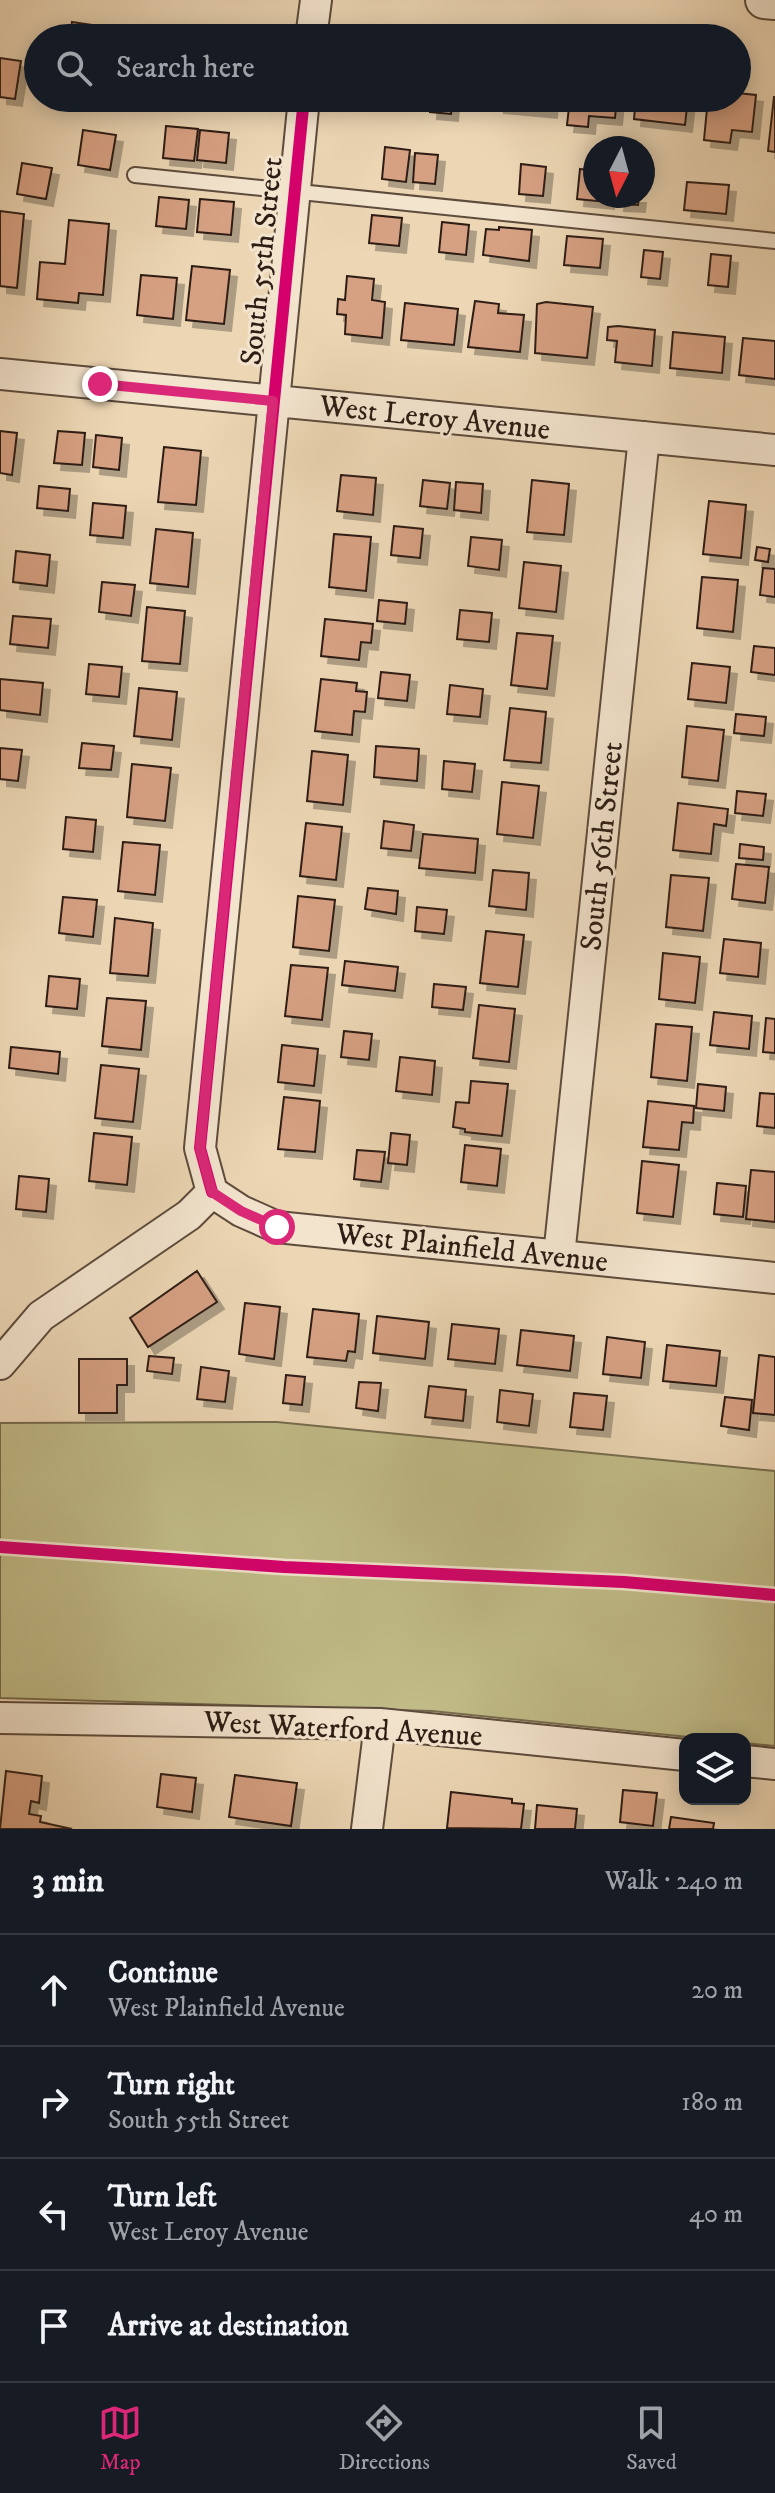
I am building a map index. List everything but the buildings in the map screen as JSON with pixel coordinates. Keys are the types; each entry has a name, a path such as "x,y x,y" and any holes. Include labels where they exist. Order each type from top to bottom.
{"street":[{"path":"313,24 316,0"},
{"path":"764,0 775,1"},
{"name":"South 55th Street","path":"212,1192 200,1148 302,112"},
{"name":"West Leroy Avenue","path":"0,374 775,450"},
{"name":"South 56th Street","path":"559,1256 644,437"},
{"path":"0,1364 41,1316 189,1215 212,1192"},
{"name":"West Plainfield Avenue","path":"212,1192 241,1211 277,1227 775,1278"},
{"name":"West Waterford Avenue","path":"0,1718 380,1724 679,1754"},
{"path":"367,1829 380,1724"},
{"path":"751,1762 775,1764"}],"lane":[{"path":"135,175 775,241"}],"shaded area":[{"path":"277,1422 775,1471 775,1746 751,1744 751,1733 679,1733 679,1736 432,1711 0,1698 0,1423"}],"cycle path":[{"path":"212,1192 200,1148 303,112"},
{"path":"0,1547 284,1567 624,1582 775,1595"}],"route":[{"path":"100,384 273,401 200,1148 212,1192 241,1211 277,1227"}]}
